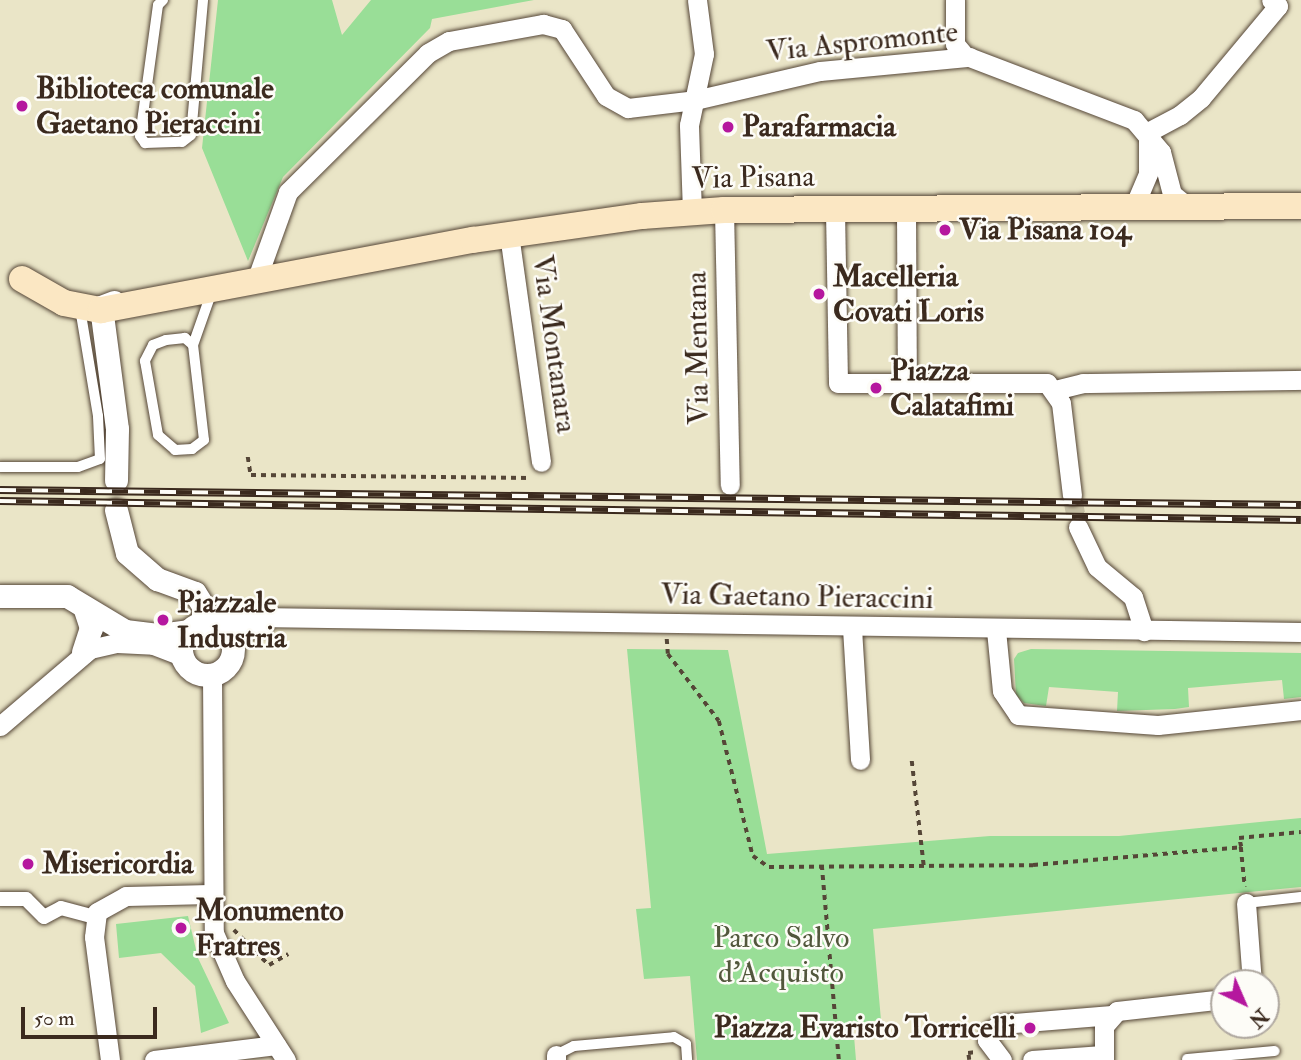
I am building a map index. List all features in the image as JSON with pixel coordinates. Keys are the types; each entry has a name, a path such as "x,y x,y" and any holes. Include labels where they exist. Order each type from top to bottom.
{"main road":[{"name":"Via Pisana","path":"11,275 91,309 155,303 257,278 509,234 692,212 1301,206"},
{"name":"Via Pisana","path":"11,275 85,293 213,287"}],"street":[{"path":"692,212 689,132 704,54 697,0"},
{"path":"955,0 955,44 965,56"},
{"path":"1133,208 1148,173 1147,132 1180,116 1201,98 1278,6 1271,0"},
{"name":"Via Aspromonte","path":"257,278 288,192 409,71 444,43 554,25 569,37 616,105 636,108 695,100 799,74 965,56 1116,110 1147,132 1160,152 1169,189 1189,208"},
{"path":"906,209 908,382"},
{"name":"Via Mentana","path":"724,210 730,485"},
{"path":"835,210 838,383 1040,381 1055,390 1062,409 1072,495"},
{"name":"Via Montanara","path":"509,234 541,462"},
{"path":"116,480 117,429 91,309 155,291"},
{"path":"1055,390 1083,383 1301,380"},
{"path":"83,652 127,643 163,647 181,656 196,674 212,675 231,660 208,628 203,606 195,593 157,579 127,553 116,510"},
{"path":"1078,527 1097,567 1133,597 1144,631"},
{"path":"0,596 66,596 125,631 160,635 208,628"},
{"path":"0,726 83,652 91,628 84,607"},
{"name":"Via Gaetano Pieraccini","path":"208,628 292,621 1301,632"},
{"path":"181,656 208,628"},
{"path":"852,628 860,760"},
{"path":"996,630 1002,691 1018,715 1158,725 1301,710"},
{"path":"154,1060 281,1053 220,952 210,894 212,675"},
{"path":"110,1060 95,917 106,904 126,896 210,894"},
{"path":"0,899 26,899 44,917 61,908 95,917"},
{"path":"1246,903 1251,969"},
{"path":"1002,1060 987,1040 991,1030 1002,1024 1112,1015 1129,1008 1210,1000"},
{"path":"1032,1060 1104,1057 1103,1030 1112,1015"}],"lane":[{"path":"163,0 140,136 145,143 182,142 191,135 203,0"},
{"path":"193,345 185,338 166,340 153,345 145,361 160,440 179,451 196,447 204,436 193,345 213,287"},
{"path":"0,467 79,467 100,459 91,309"},
{"path":"1246,903 1301,897"},
{"path":"556,1057 574,1046 674,1037 684,1042 687,1060"},
{"path":"1187,1059 1275,1051"}],"path":[{"path":"248,457 251,475 544,478 541,462"},
{"path":"667,626 668,653 719,721 753,856 769,867 1033,865 1241,847"},
{"path":"912,761 924,866"},
{"path":"1246,903 1239,838 1301,832"},
{"path":"822,865 839,1060"},
{"path":"228,929 245,938 269,965 288,954"}],"green space":[{"path":"218,0 332,0 342,35 371,0 534,0 432,19 430,28 283,177 248,261 202,148"},
{"name":"Parco Salvo d'Acquisto","path":"627,649 728,650 767,854 990,836 1119,836 1301,818 1301,887 873,929 881,1020 853,1024 856,1060 697,1060 690,976 644,979 636,909 651,908"},
{"path":"1031,649 1301,653 1301,697 1284,699 1282,680 1188,688 1189,707 1175,709 1117,711 1118,692 1049,687 1046,706 1024,703 1016,695 1014,659 1018,653"},
{"path":"188,916 198,958 229,1023 201,1033 195,986 161,953 119,958 116,924"}],"tunnel":[{"path":"1072,495 1078,527"}],"railway":[{"path":"0,490 1301,505"},
{"path":"0,501 1301,520"}],"place":[{"name":"Biblioteca comunale Gaetano Pieraccini","path":"22,106"},
{"name":"Parafarmacia","path":"728,127"},
{"name":"Via Pisana 104","path":"945,230"},
{"name":"Macelleria Covati Loris","path":"819,294"},
{"name":"Piazza Calatafimi","path":"876,388"},
{"name":"Piazzale Industria","path":"163,620"},
{"name":"Misericordia","path":"28,864"},
{"name":"Monumento Fratres","path":"181,928"},
{"name":"Piazza Evaristo Torricelli","path":"1030,1028"}]}
